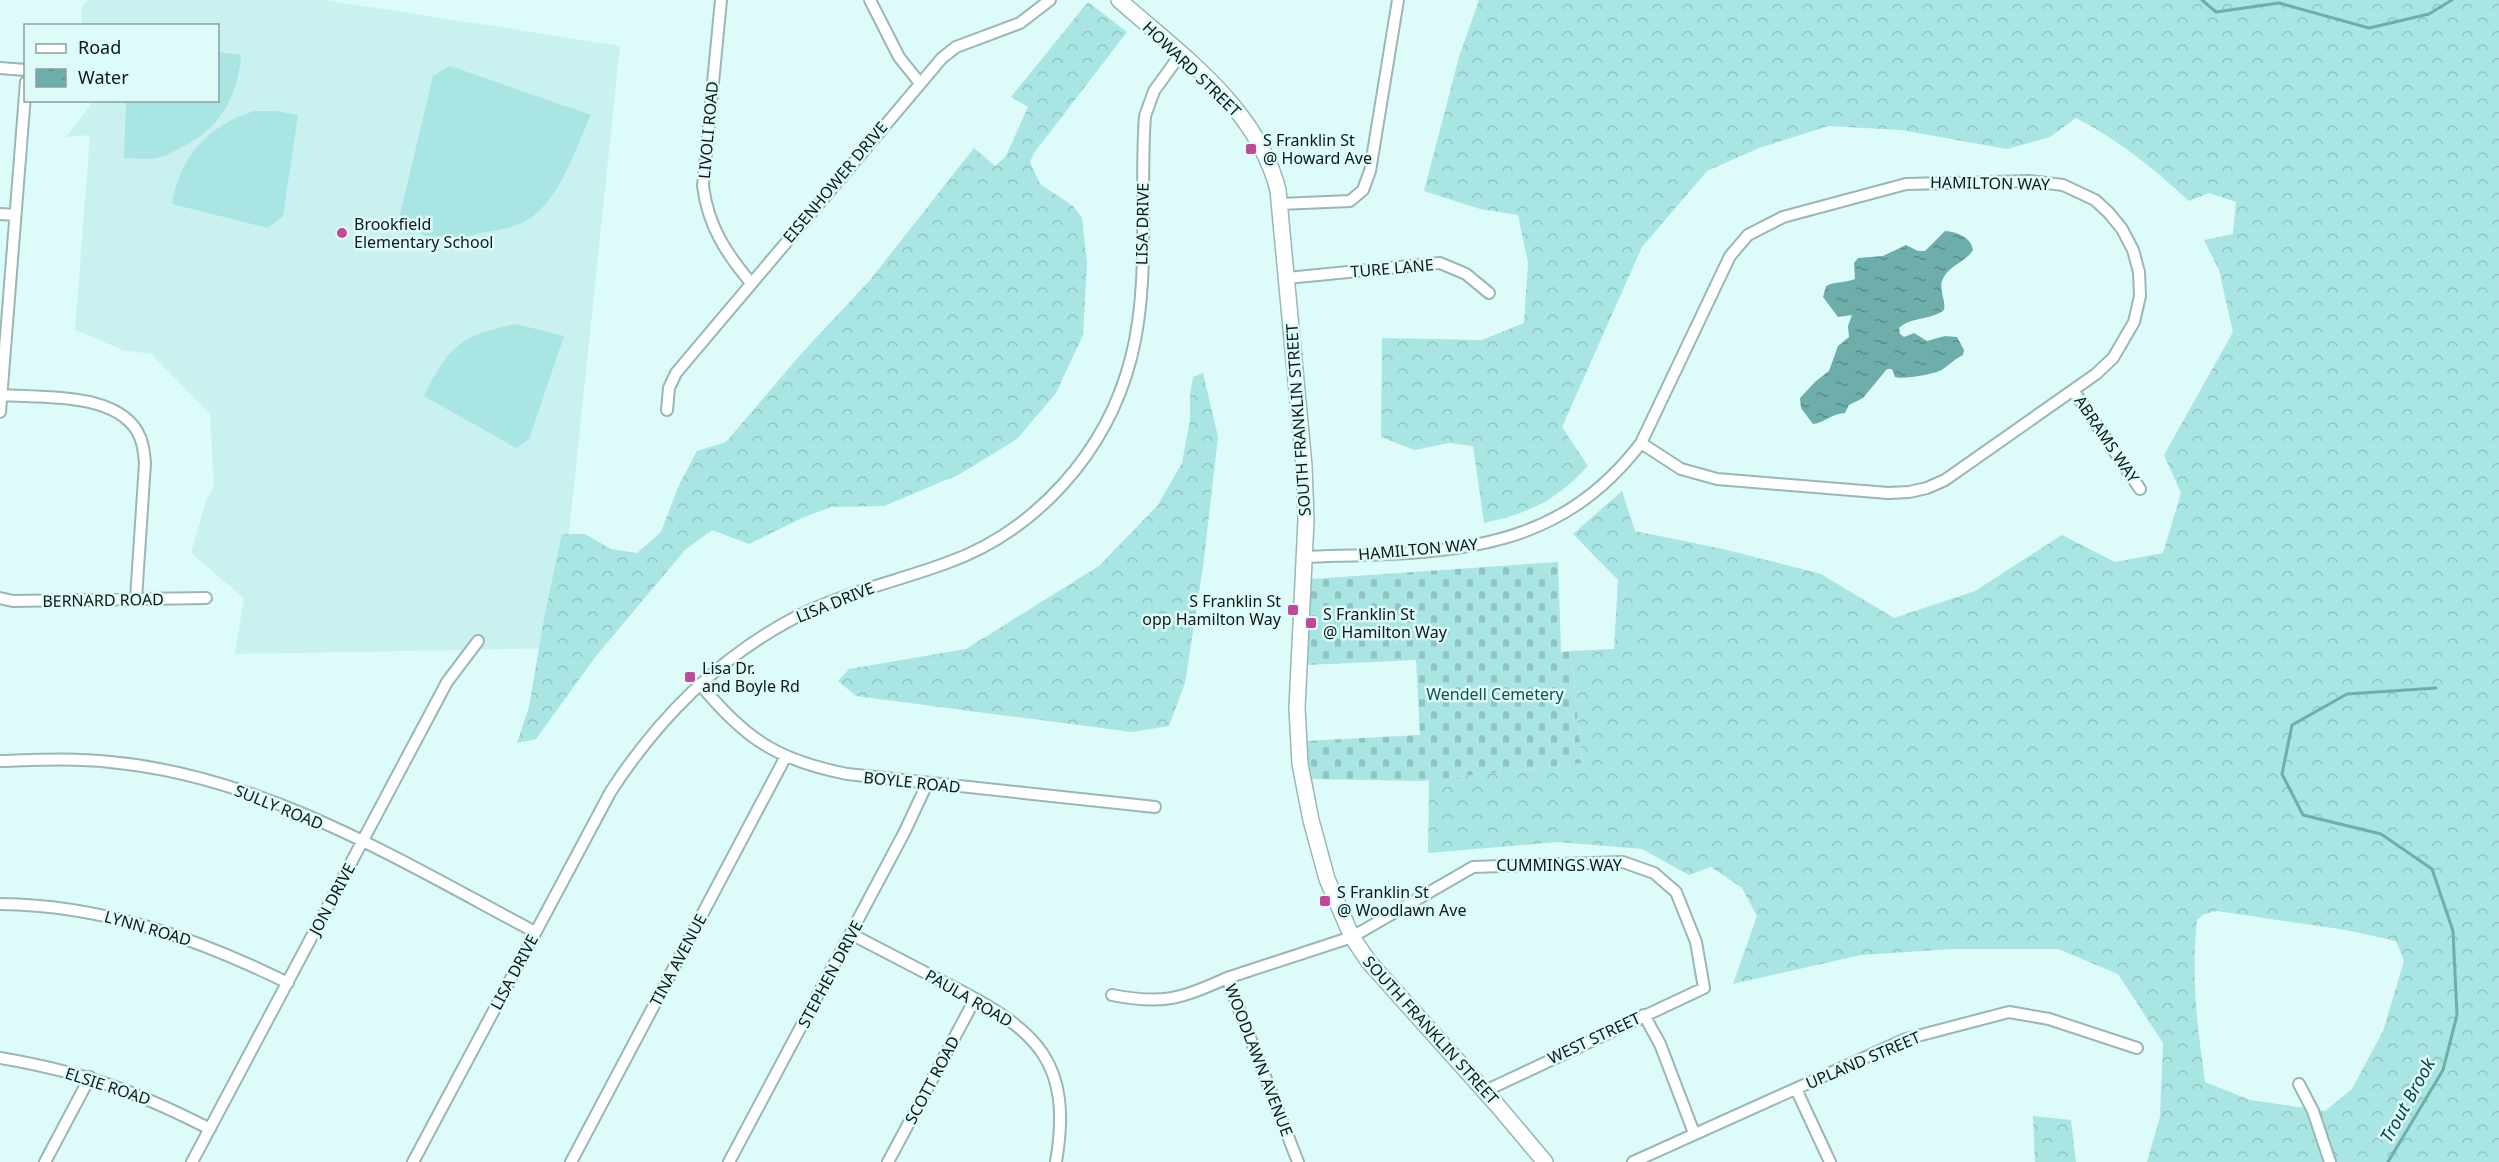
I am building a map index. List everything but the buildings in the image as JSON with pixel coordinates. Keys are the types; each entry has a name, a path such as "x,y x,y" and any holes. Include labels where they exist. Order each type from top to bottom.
{"main road":[{"name":"HOWARD STREET","path":"1119,0 1223,95 1258,141 1274,176"},
{"name":"SOUTH FRANKLIN STREET","path":"1274,176 1280,204 1304,466 1305,557 1297,708 1300,764 1311,820 1327,879 1352,937 1395,993 1485,1091 1545,1162"}],"street":[{"name":"LIVOLI ROAD","path":"722,0 703,186 706,207 718,240 751,283"},
{"path":"870,0 899,57 920,82"},
{"name":"EISENHOWER DRIVE","path":"667,410 669,388 676,373 942,58 956,47 1020,23 1050,0"},
{"path":"1280,204 1350,201 1363,190 1370,171 1398,0"},
{"name":"LISA DRIVE","path":"413,1162 594,822 630,761 675,708 700,684 748,646 811,610 845,595 944,564 1000,537 1045,503 1081,464 1113,408 1131,357 1140,300 1145,116 1154,91 1180,55"},
{"path":"0,68 24,70"},
{"path":"0,412 24,102"},
{"name":"HAMILTON WAY","path":"1305,557 1461,549 1501,541 1535,530 1593,494 1641,443 1721,273 1741,241 1764,225 1793,213 1906,184 2047,182 2080,191 2095,200 2122,229 2133,250 2139,272 2140,296 2134,322 2113,358 2073,390 1945,480 1928,488 1888,493 1717,479 1681,469 1641,443"},
{"path":"0,214 15,215"},
{"name":"TURE LANE","path":"1287,278 1440,263 1466,274 1489,293"},
{"name":"ABRAMS WAY","path":"2073,390 2140,489"},
{"path":"2,395 100,404 120,413 137,431 142,442 145,463 136,599"},
{"name":"BERNARD ROAD","path":"0,598 13,601 206,598"},
{"name":"JON DRIVE","path":"192,1162 447,682 478,641"},
{"name":"BOYLE ROAD","path":"700,684 726,715 744,731 785,758 847,774 1155,807"},
{"name":"TINA AVENUE","path":"571,1162 785,758"},
{"name":"SULLY ROAD","path":"0,761 111,762 177,773 280,804 362,842 535,932"},
{"name":"STEPHEN DRIVE","path":"729,1162 851,934 927,784"},
{"name":"CUMMINGS WAY","path":"1352,937 1473,867 1623,862 1654,873 1677,892 1696,942 1704,988"},
{"name":"LYNN ROAD","path":"0,904 86,912 147,926 207,945 288,983"},
{"name":"PAULA ROAD","path":"851,934 975,999 1028,1033 1048,1061 1059,1093 1062,1114 1056,1162"},
{"name":"WOODLAWN AVENUE","path":"1298,1162 1227,978 1352,937"},
{"path":"1112,995 1134,999 1167,1000 1183,997 1227,978"},
{"name":"WEST STREET","path":"1485,1091 1704,988"},
{"name":"SCOTT ROAD","path":"888,1162 975,999"},
{"name":"UPLAND STREET","path":"1633,1162 1906,1039 2009,1012 2042,1017 2137,1048"},
{"path":"1644,1015 1660,1044 1694,1133"},
{"name":"ELSIE ROAD","path":"0,1058 90,1077 141,1095 210,1129"},
{"path":"45,1162 90,1077"},
{"path":"2299,1084 2313,1111 2330,1162"},
{"path":"1796,1089 1830,1162"}],"shaded area":[{"name":"Brookfield Elementary School","path":"88,0 325,0 620,46 557,648 235,654 244,598 191,553 207,498 214,487 210,414 151,354 123,350 75,330 90,135 66,137 91,102 219,102 219,24 81,24 82,7"}],"green space":[{"path":"1479,0 2499,0 2499,1162 2147,1162 2160,1117 2163,1043 2118,974 2058,949 1952,949 1861,955 1733,984 1757,916 1742,888 1711,867 1689,875 1642,849 1558,842 1428,853 1429,780 1582,763 1571,651 1614,649 1618,580 1573,534 1622,491 1635,531 1723,549 1821,574 1894,618 1975,591 2062,535 2115,562 2163,553 2181,493 2164,455 2233,332 2219,270 2204,240 2233,234 2236,202 2209,193 2189,201 2136,156 2076,118 2050,137 2007,149 1901,130 1828,126 1759,148 1707,171 1642,247 1562,427 1588,466 1553,497 1541,504 1515,515 1484,523 1473,446 1449,443 1414,450 1381,437 1382,338 1482,340 1524,323 1528,263 1518,215 1480,209 1424,191 1459,57","holes":["2217,911 2346,930 2396,941 2404,961 2383,1031 2352,1089 2325,1111 2250,1100 2205,1082 2196,1001 2197,920 2204,914"]},
{"path":"1088,2 1127,32 1034,153 1030,162 1040,184 1073,206 1082,218 1087,263 1083,335 1056,393 1017,439 960,474 884,506 831,507 802,518 749,544 712,530 685,550 596,656 536,739 517,743 529,707 544,618 562,534 585,534 611,549 637,553 661,532 679,485 697,451 726,442 801,354 870,280 974,148 995,166 1006,156 1028,107 1011,97"},
{"path":"219,52 241,55 236,85 230,99 215,123 204,133 192,142 162,157 124,158 126,102 219,102"},
{"path":"450,66 591,115 557,188 538,212 516,225 456,238 438,239 398,223 433,76"},
{"path":"254,111 276,111 298,115 283,216 268,228 172,204 182,171 189,157 199,145 223,125"},
{"path":"516,324 564,336 529,439 516,448 424,396 441,365 459,345 482,333"},
{"path":"1203,373 1218,437 1203,567 1185,683 1169,726 1132,732 856,696 838,681 849,669 966,649 1099,566 1158,505 1182,463 1190,420 1193,377"},
{"name":"Wendell Cemetery","path":"1558,562 1561,652 1571,651 1582,763 1422,781 1310,779 1306,741 1420,735 1416,660 1306,665 1312,579"},
{"path":"2033,1116 2071,1120 2076,1162 2035,1162"}],"water":[{"path":"1945,231 1963,236 1972,245 1973,250 1948,271 1942,281 1944,310 1904,324 1899,328 1900,334 1904,337 1914,333 1927,341 1945,336 1957,337 1964,350 1963,355 1940,371 1919,376 1895,377 1892,369 1887,369 1863,398 1849,405 1845,413 1813,424 1801,408 1800,398 1829,371 1838,346 1849,337 1848,326 1852,315 1838,317 1823,297 1826,286 1855,279 1854,263 1858,258 1883,256 1906,245 1918,251 1925,251"}],"waterway":[{"path":"2202,0 2216,12 2279,3 2369,28 2429,14 2452,0"},
{"name":"Trout Brook","path":"2388,1162 2443,1070 2457,1015 2453,931 2432,869 2381,834 2303,815 2282,774 2292,725 2347,694 2436,688"}],"place":[{"name":"S Franklin St @ Howard Ave","path":"1251,149"},
{"name":"Brookfield Elementary School","path":"342,233"},
{"name":"S Franklin St opp Hamilton Way","path":"1293,610"},
{"name":"S Franklin St @ Hamilton Way","path":"1311,623"},
{"name":"Lisa Dr. and Boyle Rd","path":"690,677"},
{"name":"S Franklin St @ Woodlawn Ave","path":"1325,901"}]}
